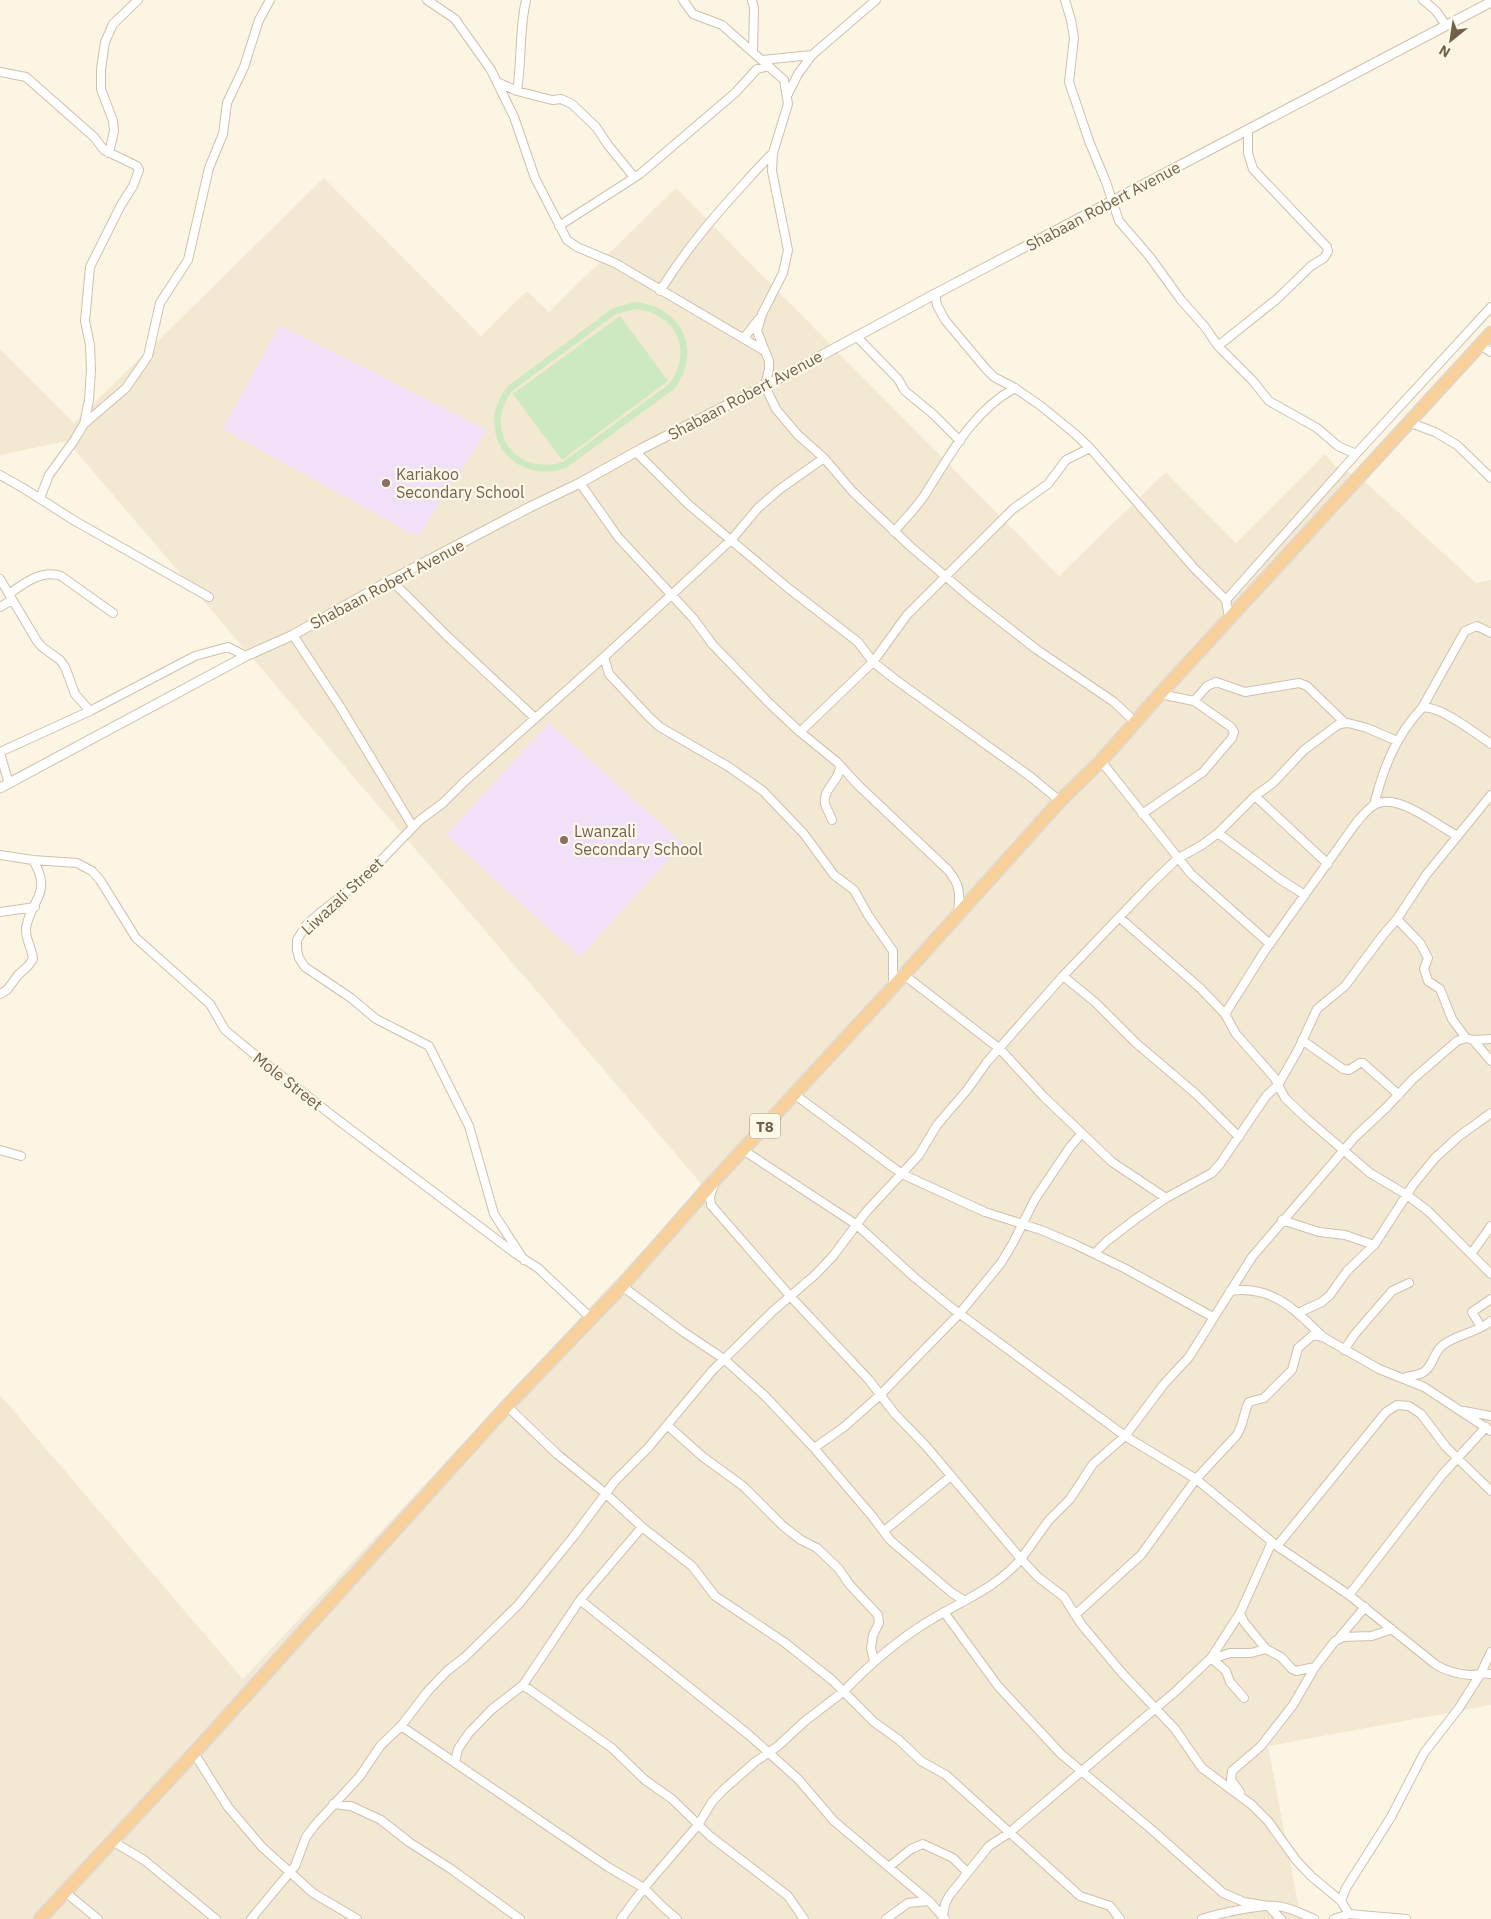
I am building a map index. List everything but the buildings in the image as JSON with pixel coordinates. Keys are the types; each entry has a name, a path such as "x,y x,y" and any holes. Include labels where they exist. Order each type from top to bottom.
{"highway":[{"name":"T8","path":"40,1919 194,1753 507,1406 622,1286 715,1180 893,988 1060,801 1102,761 1160,694 1408,422 1486,348 1491,333"}],"street":[{"path":"109,153 114,131 113,121 101,89 101,69 105,42 113,24 138,0"},
{"path":"40,498 48,475 84,424 122,392 137,374 148,356 160,303 188,260 209,168 223,134 227,103 244,67 259,20 270,0"},
{"path":"428,0 455,20 476,48 497,82 514,117 535,178 567,240 615,263 764,350"},
{"path":"517,91 521,66 522,20 526,0"},
{"path":"683,0 693,14 722,24 769,66 784,80 788,94 787,112 773,153 772,171 788,250 787,257 780,280 762,314 744,338"},
{"path":"752,0 754,8 753,52"},
{"path":"788,94 798,74 812,56 876,0"},
{"path":"1065,0 1074,38 1069,82 1088,141 1106,182 1117,217 1149,255 1181,300 1202,323 1218,346 1253,381 1269,401 1317,428 1338,446 1356,454"},
{"path":"1424,0 1436,11 1446,25"},
{"name":"Shabaan Robert Avenue","path":"4,786 246,656 293,635 391,580 765,386 935,294 1491,2"},
{"path":"762,60 812,56"},
{"path":"559,226 634,177 728,98 757,69 769,66"},
{"path":"0,72 26,77 94,137 101,147 109,153 137,166 139,173 90,267 85,321 90,345 89,400 84,424"},
{"path":"497,82 517,91 552,100 561,99 572,104 596,127 634,177"},
{"path":"1218,346 1277,299 1311,266 1324,258 1328,251 1327,247 1253,170 1248,153 1248,130"},
{"path":"660,290 679,260 699,234 773,153"},
{"path":"935,294 937,305 945,320 986,369 994,377 1015,388 1060,421 1090,448 1142,510 1226,600 1229,618"},
{"path":"1226,600 1356,454 1491,307"},
{"path":"762,314 758,331 770,364 765,386 776,409 798,435 824,458 853,492 894,532 946,577 1052,660 1114,702 1135,722"},
{"path":"856,336 898,379 902,388 960,441"},
{"path":"894,532 923,496 960,441 989,406 1002,395 1015,388"},
{"path":"1408,422 1435,432 1457,445 1491,478"},
{"path":"800,732 873,662 907,615 1012,509 1048,484 1066,460 1090,448"},
{"path":"636,452 679,496 788,588 858,642 873,662 1031,777 1060,801"},
{"name":"Liwazali Street","path":"524,1260 494,1214 469,1126 429,1046 376,1019 351,998 305,967 296,950 298,940 306,926 362,880 420,820 444,803 464,782 732,539 758,508 780,489 824,458"},
{"path":"0,475 75,521 209,597"},
{"path":"580,483 618,536 693,618 713,645 768,702 840,766 932,854 956,880 960,895 958,916"},
{"path":"0,606 34,578 54,574 61,576 113,614"},
{"path":"0,580 37,641 60,660 65,667 75,694 90,711"},
{"path":"391,580 535,718"},
{"path":"1374,805 1382,775 1397,741 1422,708 1465,632 1477,626 1491,632"},
{"path":"293,635 317,669 413,827"},
{"path":"4,786 0,752 90,711 195,656 228,647 246,656"},
{"path":"604,657 609,674 649,717 660,726 729,767 763,791 804,834 838,879 854,890 868,915 893,951 893,988"},
{"path":"1194,702 1207,686 1216,682 1245,692 1299,683 1307,686 1345,723"},
{"path":"1142,814 1203,772 1233,734 1231,727 1194,702 1160,694"},
{"path":"1422,708 1432,708 1442,713 1491,744"},
{"path":"251,1919 291,1872 314,1825 360,1776 381,1745 401,1726 428,1691 518,1605 574,1536 605,1493 667,1425 712,1371 773,1311 791,1297 834,1256 866,1212 919,1155 937,1125 1000,1049 1063,976 1177,858 1202,845 1218,833 1256,796 1273,783 1312,743 1339,724 1345,723 1367,728 1397,741"},
{"path":"1102,761 1177,858 1206,890 1238,914 1270,944"},
{"path":"832,820 825,803 825,798 828,789 840,774 840,766"},
{"path":"1095,1254 1120,1230 1166,1198 1212,1173 1239,1138 1262,1102 1278,1085 1317,1009 1345,986 1383,934 1397,920 1426,875 1491,795"},
{"path":"1256,796 1328,864"},
{"path":"1225,1014 1270,944 1356,823 1374,805 1379,802 1392,802 1404,806 1458,836"},
{"path":"1218,833 1281,880 1305,895"},
{"name":"Mole Street","path":"0,855 32,860 77,863 92,871 100,880 136,938 210,1004 225,1030 338,1120 524,1260 538,1268 591,1318"},
{"path":"0,994 7,990 32,960 33,956 26,932 27,924 40,896 41,880 32,860"},
{"path":"0,912 35,907"},
{"path":"1120,918 1200,988 1225,1014 1236,1034 1274,1077 1291,1104 1370,1172 1407,1195 1428,1211 1491,1274"},
{"path":"1397,920 1420,943 1428,958 1424,969 1428,981 1440,989 1452,1019 1491,1061"},
{"path":"904,975 1000,1049 1081,1134 1126,1172 1166,1198"},
{"path":"1063,976 1096,1003 1136,1043 1196,1094 1239,1138"},
{"path":"621,1919 644,1888 698,1825 712,1802 722,1791 755,1762 843,1692 874,1661 909,1633 998,1581 1021,1560 1049,1520 1070,1499 1092,1464 1125,1436 1164,1384 1190,1357 1213,1317 1252,1257 1355,1136 1399,1095 1413,1079 1457,1041 1491,1039"},
{"path":"1302,1040 1343,1069 1349,1070 1363,1063 1399,1095"},
{"path":"794,1094 902,1174 985,1212 1050,1233 1095,1254 1213,1317"},
{"path":"1298,1313 1322,1302 1330,1295 1347,1271 1374,1245 1422,1172 1443,1149 1491,1113"},
{"path":"814,1448 844,1427 880,1395 960,1313 1001,1263 1034,1199 1050,1174 1081,1134"},
{"path":"0,1150 21,1156"},
{"path":"743,1150 857,1225 914,1277 960,1313 1125,1436 1196,1480 1275,1544 1349,1595 1443,1670 1469,1675 1491,1674"},
{"path":"715,1180 710,1198 711,1206 791,1297 869,1380 1021,1560 1064,1598 1075,1615 1122,1673 1180,1734 1202,1768 1252,1804"},
{"path":"1282,1220 1319,1232 1345,1235 1374,1245"},
{"path":"1471,1254 1491,1226"},
{"path":"1344,1350 1392,1291 1409,1283"},
{"path":"622,1286 689,1336 724,1359 765,1396 814,1448 895,1545 938,1579 952,1593 965,1601"},
{"path":"1230,1290 1252,1289 1280,1300 1298,1313 1323,1338"},
{"path":"1481,1327 1472,1312 1491,1299"},
{"path":"1403,1378 1423,1373 1429,1367 1441,1346 1491,1321"},
{"path":"1075,1615 1141,1555 1196,1480 1241,1429 1249,1402 1254,1399 1264,1398 1292,1370 1298,1348 1312,1335 1323,1338 1384,1372 1424,1387 1488,1429 1456,1458 1349,1595"},
{"path":"944,1918 945,1904 949,1896 990,1846 1009,1833 1082,1771 1176,1691 1211,1658 1240,1613 1275,1544 1392,1406 1405,1404 1421,1414 1456,1458 1491,1491"},
{"path":"507,1406 557,1454 605,1493 642,1527 692,1566 715,1596 784,1642 832,1680 874,1722 899,1740 921,1761 946,1775 1080,1896 1110,1906 1120,1919"},
{"path":"1462,1411 1477,1412 1491,1416"},
{"path":"667,1425 703,1456 743,1486 783,1526 801,1540 817,1548 838,1569 853,1590 878,1615 879,1622 873,1635 871,1648 874,1661"},
{"path":"884,1531 951,1476"},
{"path":"455,1762 458,1749 469,1733 491,1710 522,1685 580,1600 642,1527"},
{"path":"580,1600 749,1735 798,1779 844,1830 890,1866 929,1901 944,1918"},
{"path":"1349,1914 1341,1901 1311,1876 1296,1860 1268,1821 1235,1787 1231,1780 1232,1771 1261,1746 1293,1705 1327,1651 1365,1607"},
{"path":"944,1612 998,1686 1057,1750 1224,1893 1244,1902 1290,1909 1314,1919"},
{"path":"1240,1613 1244,1622 1266,1649 1280,1657 1294,1670 1315,1668"},
{"path":"1337,1640 1372,1636 1392,1629"},
{"path":"1211,1658 1234,1652 1244,1654 1266,1649"},
{"path":"1341,1901 1346,1888 1391,1818 1424,1753 1459,1708 1481,1673 1491,1652"},
{"path":"1211,1658 1226,1671 1230,1682 1244,1698"},
{"path":"522,1685 612,1748 645,1780 672,1799 698,1825 754,1872 788,1896 804,1919"},
{"path":"401,1726 608,1867 644,1888 677,1919"},
{"path":"194,1753 228,1807 262,1847 313,1893 357,1919"},
{"path":"333,1804 351,1806 381,1820 409,1842 451,1868 520,1919"},
{"path":"112,1841 144,1860 216,1919"},
{"path":"890,1866 912,1849 923,1844 953,1858 967,1872"},
{"path":"65,1892 98,1919"},
{"path":"886,1919 908,1903 929,1901"},
{"path":"1202,1919 1213,1915 1268,1906"},
{"path":"1268,1906 1281,1919"},
{"path":"1334,1919 1349,1914 1361,1917 1406,1919"}],"shaded area":[{"path":"324,178 481,336 527,291 549,312 676,188 1059,576 1166,472 1236,543 1325,454 1335,466 1361,478 1476,583 1491,580 1491,1705 1268,1746 1301,1919 0,1919 0,1395 243,1679 703,1186 67,441 0,455 0,349 74,423"},
{"name":"Kariakoo Secondary School","path":"280,325 487,430 418,537 223,429"},
{"name":"Lwanzali Secondary School","path":"549,723 683,844 580,957 446,835"}],"green space":[{"path":"635,302 651,305 665,312 676,321 683,333 687,346 687,360 683,375 674,389 566,468 547,471 529,469 514,462 503,451 496,436 494,420 498,403 508,386 613,308","holes":["635,309 649,312 661,318 677,336 680,347 680,359 669,384 563,462 546,465 531,463 518,456 509,447 503,435 501,421 504,406 512,391 616,314"]},
{"path":"620,316 668,381 562,460 513,394"}],"place":[{"name":"Kariakoo Secondary School","path":"386,483"},
{"name":"Lwanzali Secondary School","path":"564,840"}]}
